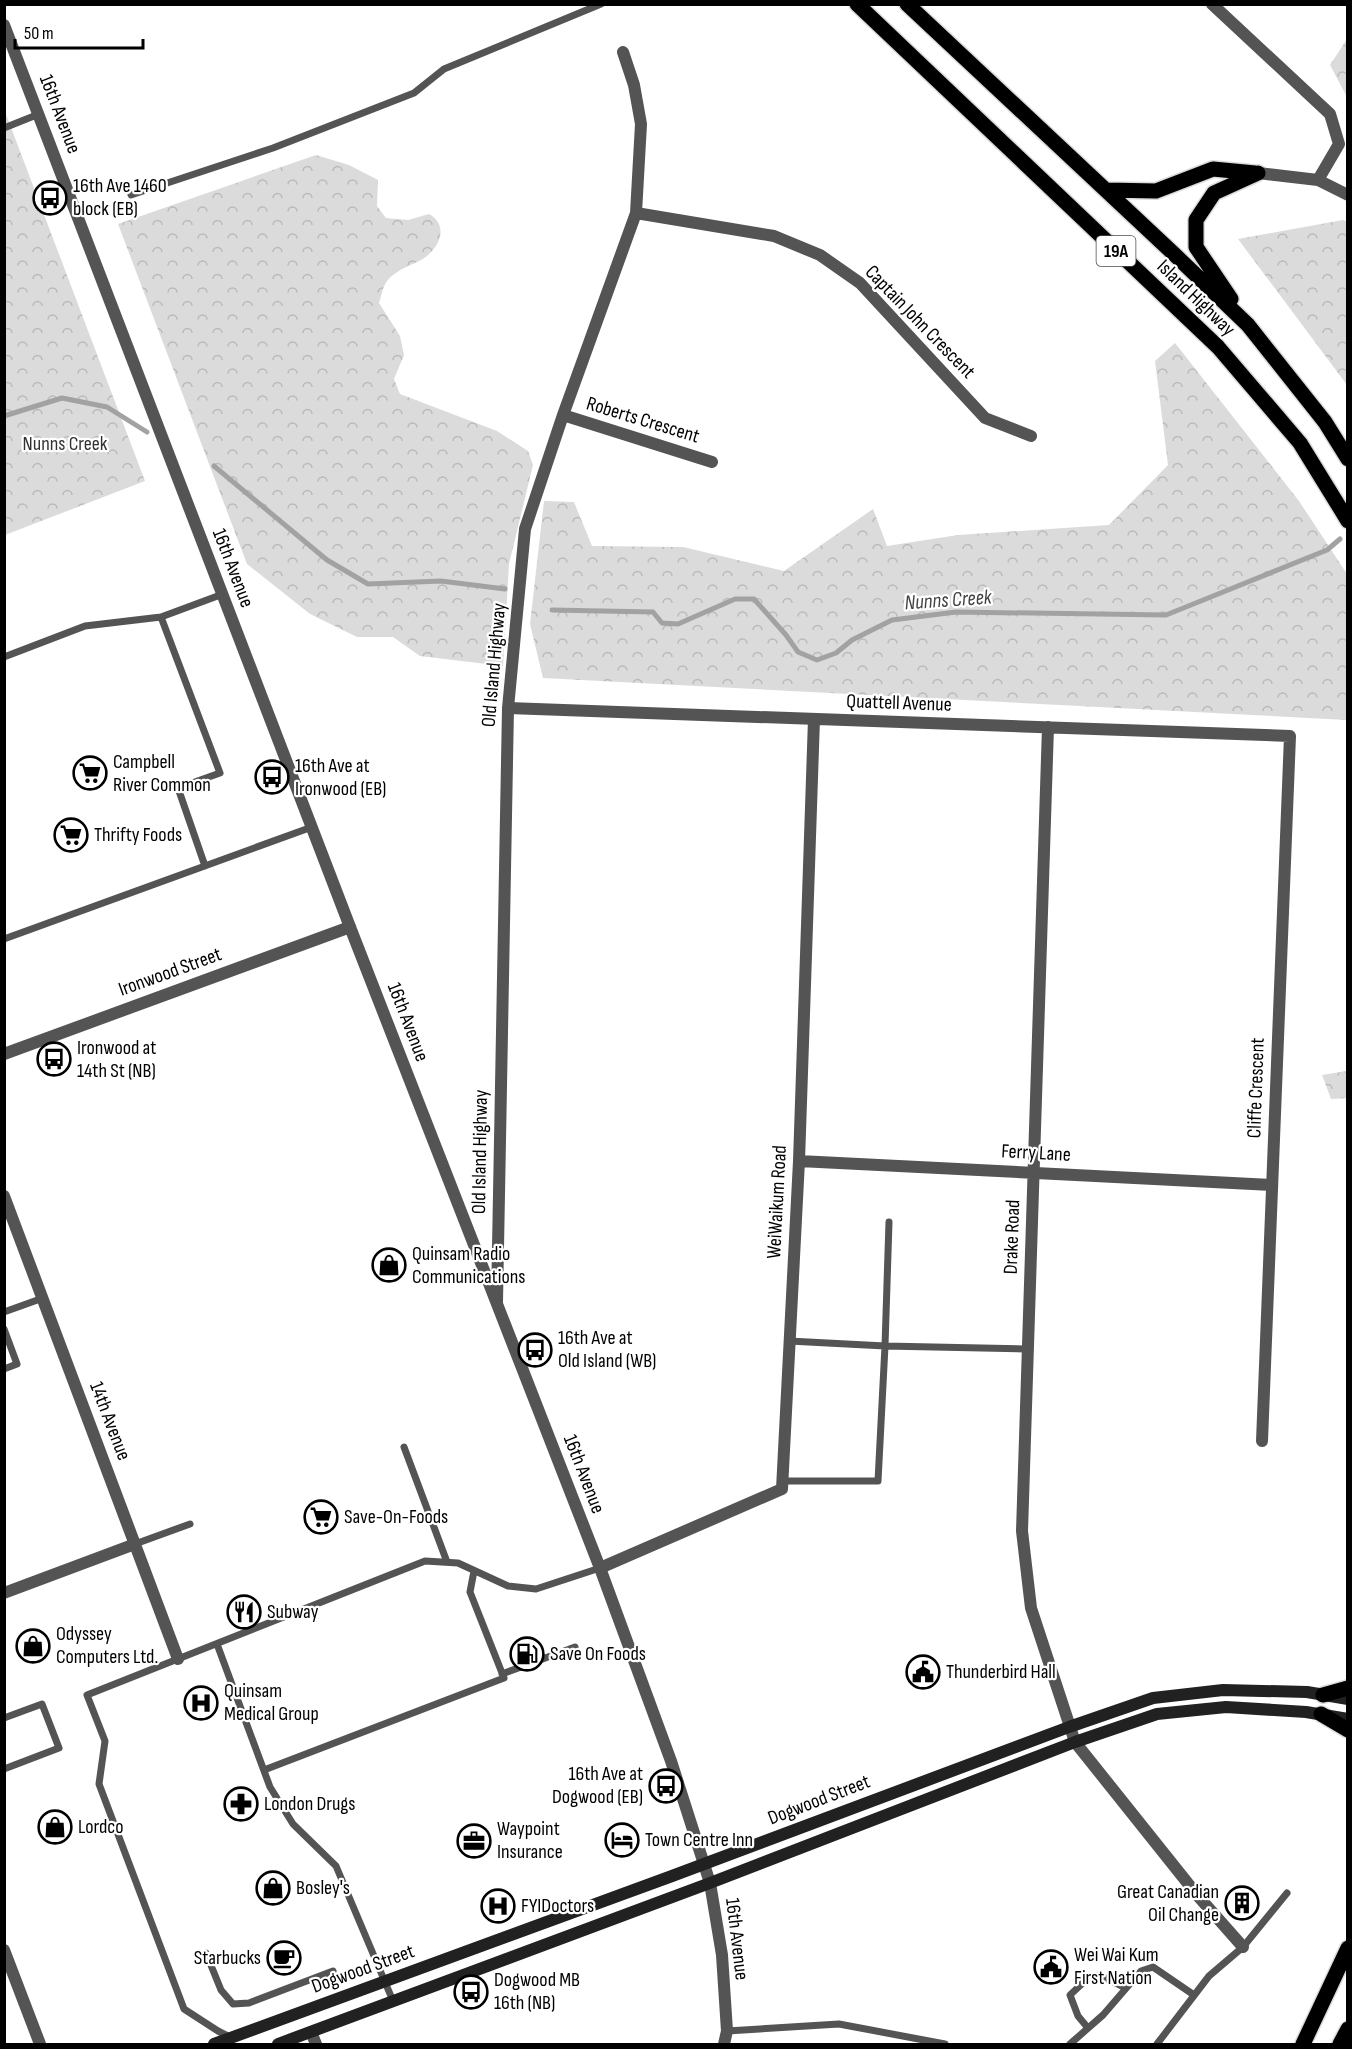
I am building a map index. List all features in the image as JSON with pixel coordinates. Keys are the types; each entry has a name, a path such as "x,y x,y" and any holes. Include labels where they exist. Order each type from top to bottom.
{"main road":[{"name":"Island Highway","path":"857,4 1218,347 1300,443 1347,521"},
{"name":"Island Highway","path":"907,4 1248,325 1325,422 1347,459"},
{"path":"1107,190 1156,191 1213,169 1258,173"},
{"path":"1248,325 1196,247 1196,220 1214,193 1258,173"},
{"path":"1323,1695 1347,1688"},
{"name":"Dogwood Street","path":"214,2044 705,1864 1069,1726 1153,1698 1223,1690 1307,1692 1347,1699"},
{"name":"Dogwood Street","path":"278,2044 1157,1713 1226,1707 1321,1714 1347,1719"},
{"path":"1321,1714 1347,1730"},
{"path":"1303,2044 1347,1948"},
{"path":"1340,2044 1347,2029"}],"street":[{"path":"1212,4 1330,114 1338,144 1318,180"},
{"name":"16th Avenue","path":"4,24 350,927 600,1568 671,1761 710,1883 722,1955 727,2031 724,2044"},
{"name":"Old Island Highway","path":"496,1303 508,708 525,529 636,213 641,124 634,85 623,52"},
{"path":"1258,173 1318,180 1347,195"},
{"name":"Captain John Crescent","path":"636,213 774,236 820,255 860,283 985,418 1031,436"},
{"name":"Roberts Crescent","path":"563,416 712,462"},
{"name":"Quattell Avenue","path":"508,708 1290,736"},
{"name":"WeiWaikum Road","path":"782,1481 799,1161 813,719"},
{"name":"Drake Road","path":"1048,727 1022,1532 1031,1608 1075,1742 1198,1896 1243,1947"},
{"name":"Cliffe Crescent","path":"1262,1441 1290,736"},
{"name":"Ironwood Street","path":"4,1054 350,927"},
{"name":"Ferry Lane","path":"799,1161 1272,1185"},
{"name":"14th Avenue","path":"4,1196 178,1659"},
{"path":"600,1568 782,1489 782,1481"},
{"path":"4,1593 135,1544"},
{"path":"4,1950 40,2044"},
{"path":"311,2032 316,2044"}],"lane":[{"path":"130,195 273,148 414,93 444,69 601,4"},
{"path":"4,128 39,114"},
{"path":"4,657 85,626 161,617 223,594"},
{"path":"161,617 220,773 178,788 205,866"},
{"path":"4,939 312,827"},
{"path":"782,1481 878,1481 889,1222"},
{"path":"4,1312 43,1298"},
{"path":"4,1329 17,1364 4,1369"},
{"path":"789,1341 1028,1349"},
{"path":"404,1447 447,1562"},
{"path":"135,1544 190,1524"},
{"path":"232,2038 184,2009 99,1784 105,1741 87,1695 425,1561 458,1563 508,1586 536,1589 600,1568"},
{"path":"264,1770 504,1678 470,1592 474,1570"},
{"path":"217,1644 270,1787 293,1824 336,1866 393,2001"},
{"path":"502,1674 575,1647"},
{"path":"4,1718 42,1704 59,1748 4,1769"},
{"path":"1157,2044 1209,1976 1243,1947 1287,1893"},
{"path":"206,1953 221,1990 233,2004 249,2003 333,1971"},
{"path":"1070,2044 1102,2015 1141,1971 1153,1967 1194,1995"},
{"path":"1088,2028 1078,2016 1070,1995 1086,1980 1099,1975 1126,1988"},
{"path":"727,2031 839,2024 945,2044"}],"green space":[{"path":"1347,39 1347,97 1330,65"},
{"name":"Nunns Creek","path":"4,109 145,481 5,535 4,535"},
{"path":"316,155 349,165 378,180 377,206 386,218 408,220 429,214 438,223 440,234 436,246 427,256 401,270 387,281 379,303 400,336 404,355 394,379 400,394 497,431 528,451 533,465 509,564 503,666 420,656 393,637 357,637 310,614 247,564 118,224"},
{"path":"1343,220 1348,222 1347,385 1238,239"},
{"path":"1175,343 1299,501 1347,574 1347,720 543,678 530,624 544,501 574,502 592,546 683,547 784,571 873,509 887,546 958,535 1109,525 1168,465 1155,361"},
{"path":"1347,1071 1347,1098 1331,1099 1322,1075"}],"waterway":[{"name":"Nunns Creek","path":"4,416 62,398 107,407 147,432"},
{"name":"Nunns Creek","path":"214,466 327,560 368,584 441,581 505,589"},
{"name":"Nunns Creek","path":"552,610 653,612 662,623 678,624 735,599 754,599 798,652 817,660 836,653 852,640 892,620 956,612 1166,615 1327,550 1340,539"}],"place":[{"name":"16th Ave 1460 block (EB)","path":"50,198"},
{"name":"Campbell River Common","path":"90,773"},
{"name":"16th Ave at Ironwood (EB)","path":"272,777"},
{"name":"Thrifty Foods","path":"71,835"},
{"name":"Ironwood at 14th St (NB)","path":"54,1059"},
{"name":"Quinsam Radio Communications","path":"389,1265"},
{"name":"16th Ave at Old Island (WB)","path":"535,1350"},
{"name":"Save-On-Foods","path":"321,1517"},
{"name":"Subway","path":"244,1612"},
{"name":"Odyssey Computers Ltd.","path":"33,1646"},
{"name":"Save On Foods","path":"527,1654"},
{"name":"Thunderbird Hall","path":"923,1672"},
{"name":"Quinsam Medical Group","path":"201,1703"},
{"name":"16th Ave at Dogwood (EB)","path":"666,1786"},
{"name":"London Drugs","path":"241,1804"},
{"name":"Lordco","path":"55,1827"},
{"name":"Town Centre Inn","path":"622,1840"},
{"name":"Waypoint Insurance","path":"474,1841"},
{"name":"Bosley's","path":"273,1888"},
{"name":"Great Canadian Oil Change","path":"1242,1903"},
{"name":"FYIDoctors","path":"498,1906"},
{"name":"Starbucks","path":"284,1958"},
{"name":"Wei Wai Kum First Nation","path":"1051,1967"},
{"name":"Dogwood MB 16th (NB)","path":"471,1992"}]}
